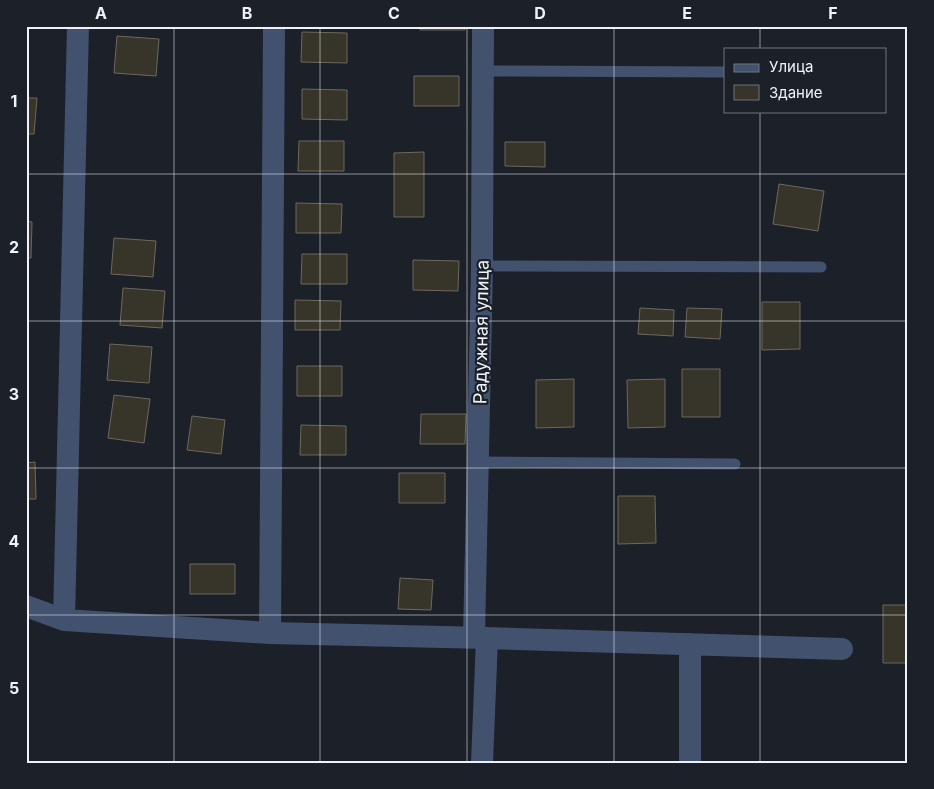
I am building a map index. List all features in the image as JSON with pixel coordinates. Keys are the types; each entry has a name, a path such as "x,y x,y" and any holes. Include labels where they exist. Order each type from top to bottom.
{"street":[{"path":"64,620 78,26"},
{"path":"270,633 274,26"},
{"name":"Радужная улица","path":"482,763 478,462 482,266 483,26"},
{"path":"26,606 64,620 270,633 842,649"},
{"path":"690,644 690,763"}],"lane":[{"path":"483,71 724,72"},
{"path":"482,266 820,267"},
{"path":"478,462 735,464"}],"building":[{"path":"420,26 465,26 465,30 420,30"},
{"path":"302,32 347,33 347,63 301,62"},
{"path":"117,36 159,39 156,76 114,73"},
{"path":"414,76 459,76 459,106 414,106"},
{"path":"302,89 347,90 347,120 302,119"},
{"path":"26,98 37,98 34,134 26,134"},
{"path":"299,141 344,141 344,171 298,171"},
{"path":"505,142 545,142 545,167 505,166"},
{"path":"424,152 424,217 394,217 394,153"},
{"path":"779,184 824,191 818,231 773,224"},
{"path":"296,203 342,204 341,233 296,233"},
{"path":"26,221 32,222 31,258 26,258"},
{"path":"114,238 156,241 153,277 111,274"},
{"path":"302,254 347,254 347,284 301,284"},
{"path":"413,260 459,261 458,291 413,290"},
{"path":"123,288 165,291 162,328 120,325"},
{"path":"295,300 341,301 340,330 295,330"},
{"path":"762,302 800,302 800,349 762,350"},
{"path":"640,308 674,310 673,336 638,334"},
{"path":"687,308 722,309 720,339 685,337"},
{"path":"110,344 152,347 149,383 107,380"},
{"path":"297,366 342,366 342,396 297,396"},
{"path":"682,369 720,369 720,417 682,417"},
{"path":"574,379 574,427 536,428 536,380"},
{"path":"665,379 665,427 628,428 627,380"},
{"path":"114,395 150,399 144,443 108,438"},
{"path":"421,414 466,414 465,444 420,444"},
{"path":"192,416 225,420 221,454 187,450"},
{"path":"301,425 346,426 346,455 300,455"},
{"path":"35,462 36,499 26,499 26,463"},
{"path":"399,473 445,473 445,503 399,503"},
{"path":"618,496 655,496 656,543 618,544"},
{"path":"190,564 235,564 235,594 190,594"},
{"path":"400,578 433,580 431,610 398,609"},
{"path":"883,605 908,605 908,663 883,663"}]}
